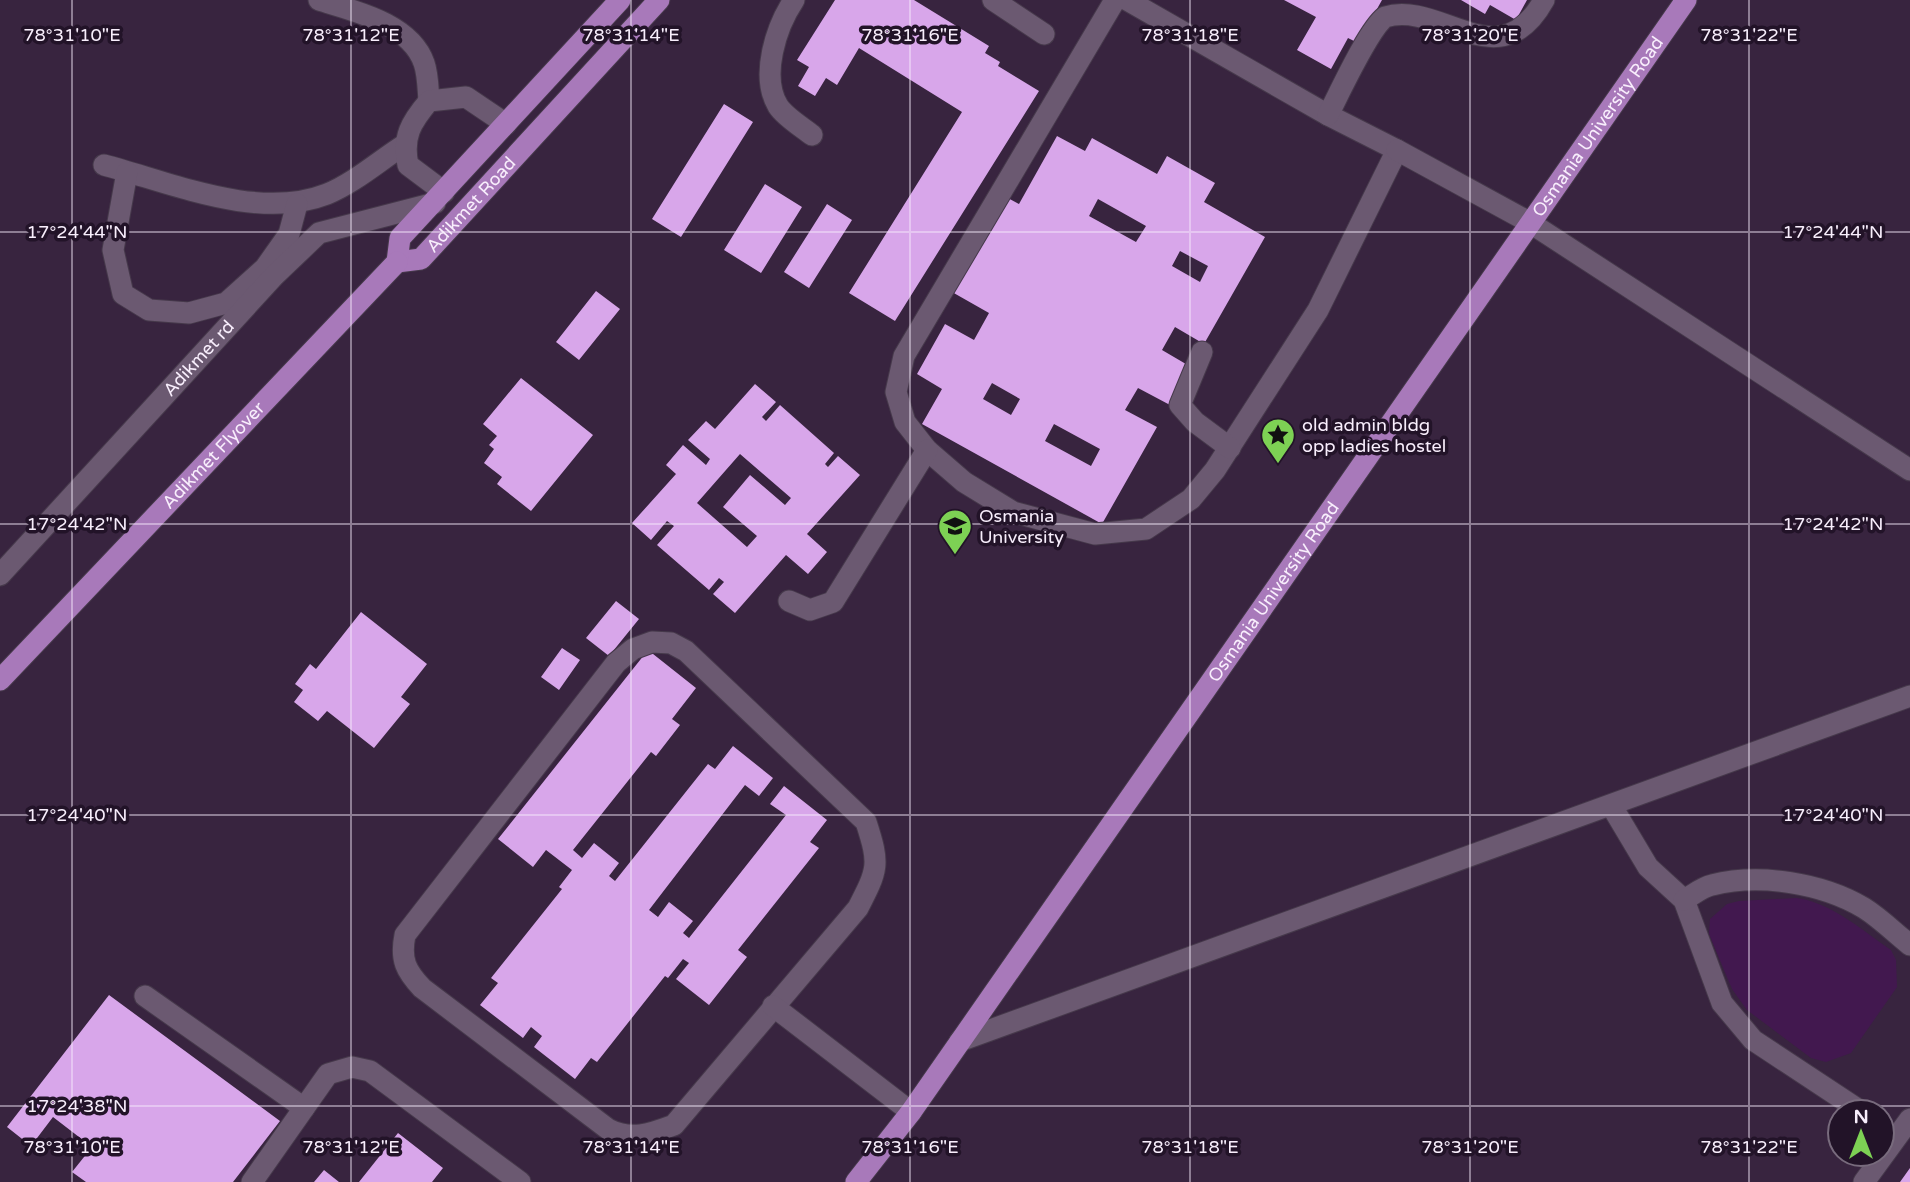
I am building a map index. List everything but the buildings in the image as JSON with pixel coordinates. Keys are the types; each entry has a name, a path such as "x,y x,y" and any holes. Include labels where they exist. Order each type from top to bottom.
{"main road":[{"name":"Adikmet Road","path":"620,0 400,238 397,262 421,259 659,0"},
{"name":"Osmania University Road","path":"856,1182 911,1112 1686,0"},
{"name":"Adikmet Flyover","path":"0,680 397,262"}],"street":[{"path":"319,0 371,17 406,37 424,61 429,101"},
{"path":"793,0 775,44 769,79 779,107 812,135"},
{"path":"993,0 1044,34"},
{"path":"1115,0 904,356 896,392 905,422 926,450 964,482 1013,512 1095,534 1146,529 1191,499 1230,448 1318,310 1397,150"},
{"path":"1127,0 1328,116 1397,150 1529,222 1910,470"},
{"path":"1328,116 1373,31 1384,18 1414,9 1437,12 1486,31 1506,34 1522,27 1536,16 1544,0"},
{"path":"440,197 408,165 404,145 412,121 429,101 466,97 506,124"},
{"path":"104,165 250,204 297,204 330,193 404,145"},
{"path":"127,172 113,250 123,294 149,310 189,313 226,303 265,268 289,234 297,204"},
{"name":"Adikmet rd","path":"0,575 274,276 319,233 440,197"},
{"path":"1202,352 1180,405 1188,417 1230,448"},
{"path":"789,601 810,610 833,602 926,450"},
{"path":"652,642 671,643 686,651 866,822 875,850 876,873 858,908 773,1006 674,1125 649,1135 622,1136 608,1129 422,988 407,971 401,953 405,935 616,663 633,649 652,642"},
{"path":"960,1041 1910,696"},
{"path":"1611,805 1648,867 1684,900 1722,1003 1754,1040 1841,1098"},
{"path":"1684,900 1709,885 1747,879 1796,885 1834,894 1865,909 1910,945"},
{"path":"145,996 304,1108"},
{"path":"773,1006 911,1112"},
{"path":"252,1182 328,1074 352,1067 370,1071 520,1182"},
{"path":"1864,1182 1897,1127"}],"shaded area":[{"name":"Osmania University","path":"0,0 1910,0 1910,1182 0,1182"},
{"path":"1796,898 1822,905 1846,918 1891,950 1896,960 1897,987 1851,1053 1826,1062 1811,1058 1747,1010 1732,989 1709,934 1710,919 1727,904"}],"place":[{"name":"old admin bldg opp ladies hostel","path":"1278,465"},
{"name":"Osmania University","path":"955,556"}]}
